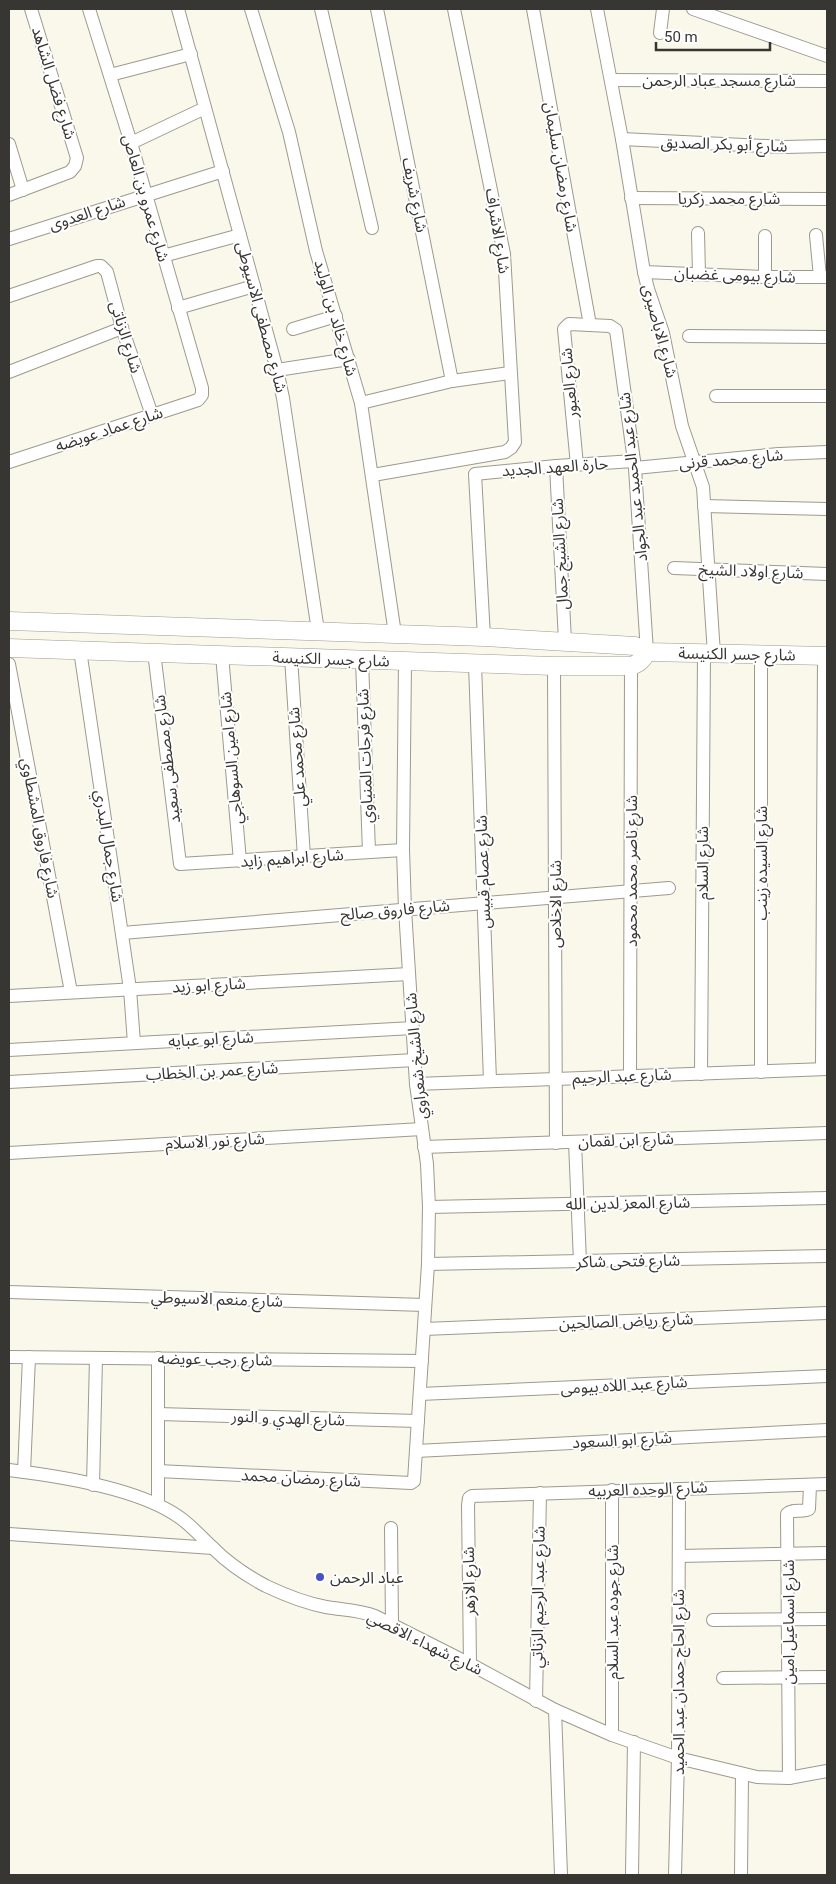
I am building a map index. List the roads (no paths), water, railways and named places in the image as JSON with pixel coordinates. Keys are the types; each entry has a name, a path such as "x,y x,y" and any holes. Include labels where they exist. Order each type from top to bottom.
{"main road":[{"name":"شارع جسر الكنيسة","path":"9,621 484,637 634,646 647,652 826,656"},
{"name":"شارع جسر الكنيسة","path":"9,648 476,664 632,666"},
{"path":"632,666 638,663 647,652"}],"street":[{"name":"شارع فضل الشاهد","path":"23,190 70,172 75,166 77,158 31,9"},
{"name":"شارع عمرو بن العاص","path":"90,9 202,388"},
{"name":"شارع مصطفى الاسيوطى","path":"178,9 192,54 277,370 283,398 318,631"},
{"name":"شارع خالد بن الوليد","path":"251,9 288,132 316,251 361,403 395,634"},
{"path":"321,9 372,228"},
{"name":"شارع شريف","path":"377,9 452,381"},
{"name":"شارع الاشراف","path":"373,475 505,452 515,442 504,254 454,9"},
{"name":"شارع رمضان سليمان","path":"533,9 590,325"},
{"name":"شارع الاباصيرى","path":"598,9 644,272 664,333 682,426 703,487 708,569 709,654"},
{"path":"660,33 663,9"},
{"path":"693,9 827,56"},
{"path":"110,76 192,54"},
{"name":"شارع مسجد عباد الرحمن","path":"611,80 827,81"},
{"path":"130,143 205,108"},
{"name":"شارع أبو بكر الصديق","path":"622,139 785,147 827,146"},
{"path":"9,144 23,190 9,195"},
{"name":"شارع العدوى","path":"9,239 223,170"},
{"name":"شارع محمد زكريا","path":"631,198 827,199"},
{"path":"698,233 699,274"},
{"path":"163,256 240,235"},
{"path":"816,235 824,277"},
{"path":"764,236 764,277"},
{"name":"شارع الزناتى","path":"9,296 101,266 107,272 122,328 152,415"},
{"name":"شارع بيومى غضبان","path":"644,272 764,277 824,277"},
{"path":"178,308 254,286"},
{"path":"293,329 336,316"},
{"name":"شارع العبور","path":"577,465 564,329 570,324 590,325"},
{"name":"شارع عبد الحميد عبد الجواد","path":"590,325 610,326 616,330 635,465 647,652"},
{"path":"9,372 122,328"},
{"path":"689,336 827,336"},
{"path":"277,370 349,359"},
{"path":"361,403 452,381 510,373"},
{"name":"شارع عماد عويضه","path":"9,462 198,400 202,395 202,388"},
{"path":"716,396 827,396"},
{"name":"شارع محمد قرنى","path":"635,465 696,463 779,454 827,452"},
{"name":"حارة العهد الجديد","path":"484,637 474,478 476,473 556,466 635,465"},
{"name":"شارع الشيخ جمال","path":"556,466 565,642"},
{"path":"704,506 827,509"},
{"name":"شارع اولاد الشيخ","path":"674,568 827,574"},
{"name":"شارع جمال البدري","path":"80,650 130,989 134,1043"},
{"name":"شارع مصطفى سعيد","path":"154,652 180,864"},
{"name":"شارع السلام","path":"701,1074 709,654"},
{"name":"شارع امين السوهاجي","path":"222,655 240,861"},
{"name":"شارع السيده زينب","path":"760,1072 761,655"},
{"path":"824,1069 826,656"},
{"name":"شارع محمد علي","path":"290,657 304,857"},
{"name":"شارع فرحات المنياوي","path":"362,660 369,852"},
{"name":"شارع الشيخ شعراوي","path":"406,661 403,850 416,1084 429,1207 428,1264 416,1451"},
{"name":"شارع فاروق المشطاوي","path":"9,664 71,992"},
{"name":"شارع عصام قبيس","path":"476,664 490,1081"},
{"name":"شارع الاخلاص","path":"554,666 556,1142"},
{"name":"شارع ناصر محمد محمود","path":"630,1076 632,666"},
{"name":"شارع ابراهيم زايد","path":"180,864 403,850"},
{"name":"شارع فاروق صالح","path":"122,933 668,888"},
{"name":"شارع ابو زيد","path":"9,996 410,974"},
{"name":"شارع ابو عبايه","path":"9,1050 413,1028"},
{"name":"شارع عمر بن الخطاب","path":"9,1082 415,1060"},
{"name":"شارع عبد الرحيم","path":"416,1084 824,1069"},
{"name":"شارع نور الاسلام","path":"9,1152 422,1129"},
{"name":"شارع ابن لقمان","path":"424,1147 827,1133"},
{"path":"575,1142 576,1204 580,1262"},
{"name":"شارع المعز لدين الله","path":"429,1207 827,1198"},
{"name":"شارع فتحى شاكر","path":"428,1264 827,1256"},
{"name":"شارع منعم الاسيوطي","path":"9,1292 425,1305"},
{"name":"شارع رياض الصالحين","path":"424,1329 827,1313"},
{"name":"شارع رجب عويضه","path":"9,1357 422,1361"},
{"path":"24,1472 29,1357"},
{"path":"93,1485 96,1358"},
{"path":"158,1358 158,1504"},
{"name":"شارع عبد اللاه بيومى","path":"420,1394 827,1376"},
{"name":"شارع الهدي و النور","path":"158,1414 418,1421"},
{"name":"شارع ابو السعود","path":"416,1451 827,1430"},
{"name":"شارع رمضان محمد","path":"158,1470 411,1483 414,1479 416,1451"},
{"name":"شارع شهداء الاقصي","path":"9,1470 93,1485 127,1493 158,1504 193,1528 213,1548 246,1574 284,1594 325,1607 366,1613 470,1664 536,1701 612,1735 678,1758 742,1775 789,1778 827,1771"},
{"name":"شارع الوحده العربيه","path":"469,1498 475,1494 827,1484"},
{"name":"شارع اسماعيل امين","path":"789,1778 788,1514 791,1511 807,1511 809,1509 810,1485"},
{"name":"شارع الحاج حمدان عبد الحميد","path":"675,1875 678,1758 679,1488"},
{"name":"شارع جوده عبد السلام","path":"612,1490 612,1735"},
{"name":"شارع عبد الرحيم الزناتي","path":"536,1701 540,1493"},
{"name":"شارع الازهر","path":"469,1498 470,1664"},
{"path":"391,1528 392,1625"},
{"path":"9,1534 213,1548"},
{"path":"679,1556 827,1553"},
{"path":"713,1620 827,1619"},
{"path":"723,1678 827,1677"},
{"path":"555,1710 561,1875"},
{"path":"632,1875 634,1742"},
{"path":"741,1875 742,1775"}],"place":[{"name":"عباد الرحمن","path":"320,1577"}]}
